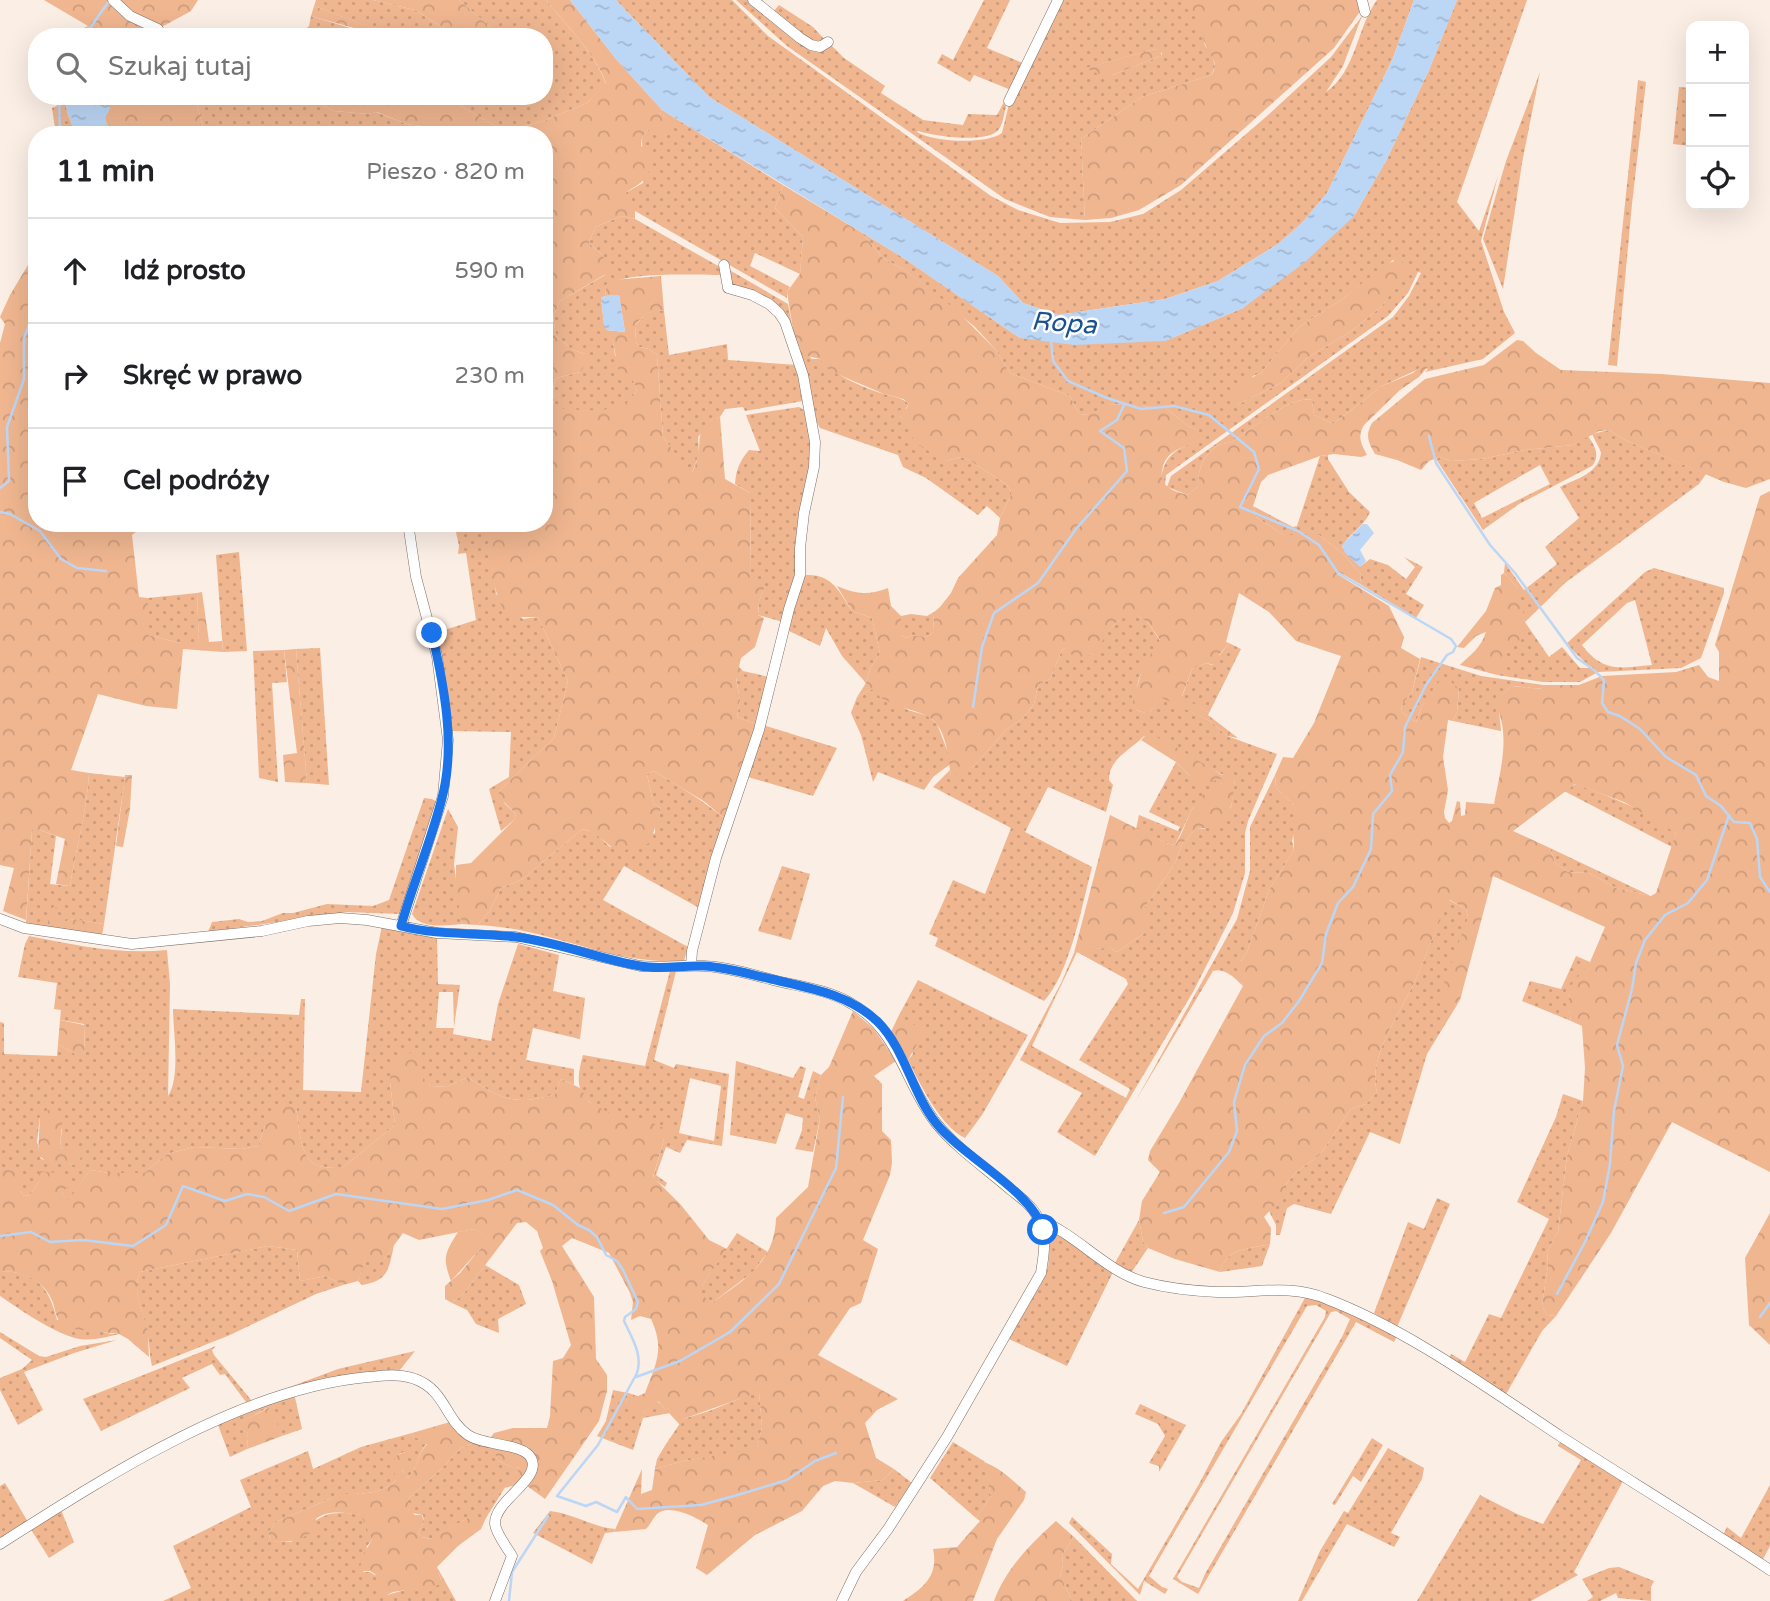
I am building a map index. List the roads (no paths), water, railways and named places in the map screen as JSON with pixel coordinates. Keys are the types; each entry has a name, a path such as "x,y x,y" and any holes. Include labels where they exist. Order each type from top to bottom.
{"street":[{"path":"752,0 806,42 820,47 828,42"},
{"path":"1009,101 1058,0"},
{"path":"1362,0 1365,12"},
{"path":"114,1 130,16 156,28"},
{"path":"691,966 716,858 759,730 800,575 804,513 814,467 815,442 803,375 785,322 769,304 752,295 728,288 724,265"},
{"path":"401,926 443,796 448,740 437,656 416,577 409,532"},
{"path":"0,919 24,928 132,944 262,931 308,921 367,919 437,933 516,937 640,967 722,968 821,990 853,1004 878,1022 890,1037 936,1123 1033,1209 1039,1220 1045,1244 1041,1273 947,1437 888,1529 853,1577 842,1601"},
{"path":"1039,1220 1069,1234 1114,1267 1143,1281 1218,1292 1281,1289 1308,1292 1354,1311 1399,1334 1457,1370 1770,1570"},
{"path":"0,1544 121,1469 205,1427 293,1391 341,1380 398,1375 415,1378 434,1389 454,1421 467,1434 494,1445 524,1450 531,1458 533,1465 530,1475 496,1516 495,1527 512,1556 495,1601"}],"water":[{"name":"Ropa","path":"570,0 616,0 709,97 998,276 1023,303 1058,315 1165,299 1218,281 1278,244 1302,223 1327,193 1393,58 1414,0 1457,0 1429,70 1386,161 1354,216 1304,263 1243,308 1165,341 1074,345 1020,338 902,257 662,110 616,59"},
{"path":"66,105 108,105 110,109 105,118 107,126 72,126"},
{"path":"619,295 625,332 606,330 601,298"},
{"path":"1363,524 1367,524 1374,533 1360,550 1366,561 1360,567 1345,553 1342,545"}],"waterway":[{"path":"90,28 109,1"},
{"path":"59,105 60,126"},
{"path":"0,488 9,481 7,427 24,379 24,338 28,328"},
{"name":"Ropa","path":"1051,341 1053,361 1068,381 1141,409 1174,406 1209,415 1254,452 1259,469 1240,507 1298,531 1319,545 1338,573 1451,639 1456,646 1426,685 1405,727 1403,752 1390,775 1392,791 1373,814 1371,849 1353,887 1338,903 1326,934 1322,963 1299,1001 1282,1023 1264,1036 1245,1065 1234,1102 1237,1131 1229,1152 1184,1207 1164,1213"},
{"path":"973,707 982,647 994,613 1038,583 1076,529 1127,471 1124,448 1100,431 1117,420 1124,405"},
{"path":"1429,436 1436,463 1490,545 1515,573 1577,658 1604,680 1602,703 1608,712 1640,729 1666,757 1696,775 1706,796 1721,806 1734,822 1750,823 1757,839 1760,877 1770,892"},
{"path":"0,512 10,514 28,524"},
{"path":"41,532 61,559 77,568 106,571"},
{"path":"1557,1294 1603,1202 1610,1164 1614,1111 1623,1066 1617,1045 1636,963 1645,940 1665,915 1688,903 1707,880 1729,815"},
{"path":"636,1377 680,1361 730,1332 779,1284 836,1168 843,1097"},
{"path":"0,1236 31,1232 50,1242 83,1240 133,1246 166,1225 183,1186 225,1201 247,1194 264,1197 289,1211 336,1194 442,1209 488,1200 517,1190 553,1205 597,1237 606,1255 617,1261 623,1270 638,1302 636,1309 625,1317 624,1321 638,1353 637,1373 598,1445 557,1496 586,1506 596,1502 617,1512 626,1497 637,1509 701,1505 787,1480 815,1461 836,1453"},
{"path":"1760,1317 1770,1303"},
{"path":"509,1601 512,1572 548,1516"}]}
